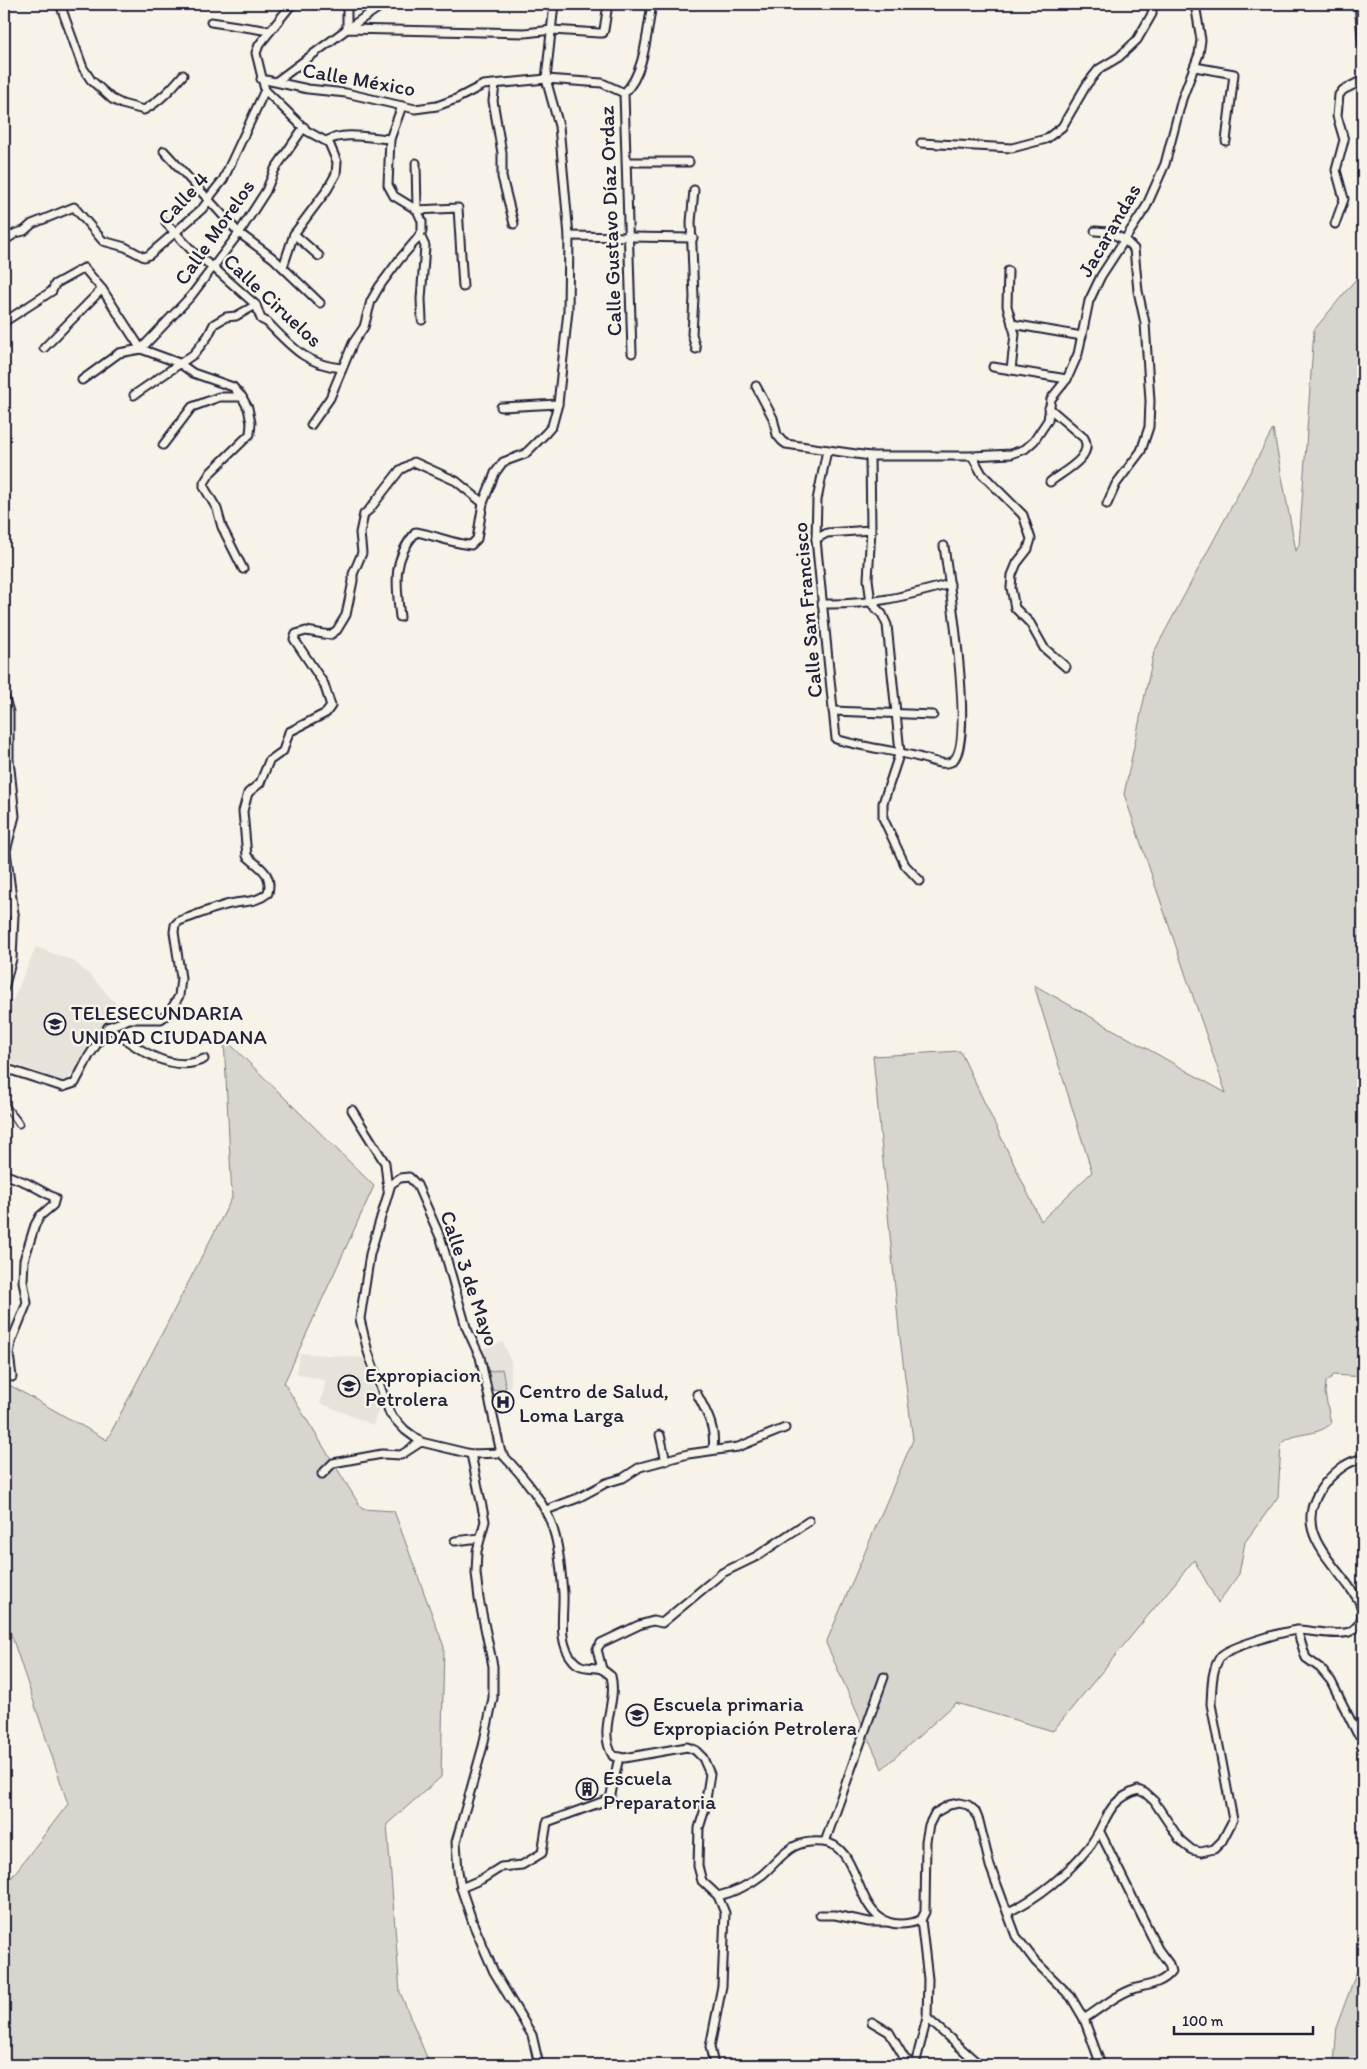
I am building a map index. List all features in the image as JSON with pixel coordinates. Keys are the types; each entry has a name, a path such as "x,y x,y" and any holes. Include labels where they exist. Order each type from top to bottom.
{"street":[{"path":"60,4 83,68 91,80 112,99 144,110 155,104 183,75"},
{"path":"283,267 294,234 328,190 336,174 337,162 334,152 326,141 307,131 265,90 256,54 259,45 292,4"},
{"path":"346,29 347,4"},
{"path":"277,81 346,29 384,4"},
{"path":"400,617 397,578 402,550 416,532 471,545 477,539 483,503 495,472 503,462 525,454 546,433 552,426 558,404 568,311 569,236 559,126 546,79 554,4"},
{"path":"346,29 525,33 552,30 603,33 608,4"},
{"name":"Calle Gustavo Díaz Ordaz","path":"632,353 630,236 624,93 631,87 639,72 652,4"},
{"path":"921,143 1012,148 1046,139 1062,127 1087,84 1099,68 1119,57 1137,40 1152,14 1152,4"},
{"name":"Jacarandas","path":"972,456 1011,454 1025,449 1034,441 1048,420 1051,399 1067,379 1078,354 1089,302 1101,276 1146,207 1165,164 1182,99 1195,67 1201,40 1195,4"},
{"path":"1359,4 1363,47"},
{"path":"211,22 270,31"},
{"path":"1195,67 1234,74 1226,141"},
{"name":"Calle México","path":"262,79 308,89 346,93 415,109 437,106 456,99 482,85 546,79 602,84 624,93"},
{"path":"1335,224 1344,199 1336,170 1344,140 1337,116 1340,95 1342,90 1363,80"},
{"path":"495,85 493,100 502,153 502,177 514,224"},
{"name":"Calle 4","path":"4,241 16,233 24,231 32,224 74,207 104,241 125,247 144,257 149,256 177,233 209,200 223,180 265,90"},
{"path":"402,106 390,139 388,185 394,196 417,210 458,208 463,286"},
{"name":"Calle Morelos","path":"141,349 191,296 239,233 266,191 274,169 304,127"},
{"path":"326,141 334,137 349,136 390,139"},
{"path":"164,151 239,233 283,267 320,303"},
{"path":"627,162 689,162"},
{"path":"311,425 330,398 353,343 364,327 372,301 379,287 420,235 422,221 417,210 416,163"},
{"path":"694,190 691,222 694,297 692,334 696,348"},
{"name":"Calle Ciruelos","path":"166,223 196,255 214,267 256,305 261,319 268,322 304,357 312,361 342,368"},
{"path":"1095,232 1109,232 1125,240 1134,249 1138,291 1145,323 1150,401 1149,427 1141,451 1116,484 1107,504"},
{"path":"294,234 319,256"},
{"path":"420,235 425,246 421,299 422,320"},
{"path":"569,236 693,238"},
{"path":"4,322 52,291 55,284 84,268 102,289 141,349"},
{"path":"1008,271 1007,306 1015,334 1012,370"},
{"path":"44,348 102,289"},
{"path":"134,395 194,354 208,336 214,324 226,317 236,316 256,305"},
{"path":"1012,324 1082,336"},
{"path":"82,380 119,353 141,349 179,363 192,373 233,387 242,397 248,408 251,423 250,434 211,472 204,483 204,487 217,509 222,527 243,569"},
{"path":"993,367 1067,379"},
{"path":"756,386 773,418 778,435 782,441 870,456 972,456 982,474 1023,515 1031,539 1028,549 1017,563 1012,575 1011,588 1015,608 1030,624 1044,648 1066,667"},
{"path":"163,445 192,406 219,397 242,397"},
{"path":"501,407 558,404"},
{"path":"1049,408 1087,442 1086,448 1076,464 1050,482"},
{"name":"Calle San Francisco","path":"827,450 817,500 816,539 836,739 900,752"},
{"path":"870,456 872,530 868,578 871,603 882,614 887,625 900,752 883,804 883,818 905,865 920,881"},
{"path":"4,1068 63,1087 75,1083 89,1056 108,1027 129,1020 161,1019 169,1013 179,996 181,978 174,932 175,925 179,921 235,903 261,899 268,893 269,882 261,866 247,856 243,811 248,793 260,783 269,761 282,751 289,732 326,713 331,706 324,684 294,639 296,634 306,631 330,635 337,630 346,615 353,581 352,574 362,553 360,533 364,514 400,470 414,462 456,481 483,503"},
{"path":"816,539 827,533 872,530"},
{"path":"900,752 942,764 952,761 958,754 960,746 962,704 950,584 944,546"},
{"path":"822,604 871,603 896,599 950,584"},
{"path":"4,696 9,712 9,759 15,816 6,851 14,914 12,959 4,988"},
{"path":"833,711 933,715"},
{"path":"4,909 14,914"},
{"path":"4,943 12,948"},
{"path":"108,1027 126,1041 172,1064 193,1064 204,1059"},
{"path":"4,1103 9,1113 19,1124"},
{"path":"352,1110 385,1164 388,1193 370,1254 360,1319 368,1352 390,1414 421,1442 471,1454 501,1453 517,1470 546,1510 558,1550 563,1594 562,1634 566,1648 572,1659 579,1666 602,1670 611,1676 614,1687 607,1727 608,1748 613,1756 624,1758 687,1747 695,1750 703,1758 710,1774 704,1812 699,1828 698,1866 702,1881 718,1896 725,1913 722,1986 710,2047 714,2065"},
{"path":"4,1174 27,1183 55,1198 35,1225 24,1260 23,1281 27,1303 11,1342 9,1354 12,1377"},
{"name":"Calle 3 de Mayo","path":"388,1193 391,1184 400,1178 409,1177 417,1185 441,1240 466,1327 480,1358 501,1453"},
{"path":"697,1394 713,1424 715,1439 713,1449"},
{"path":"546,1510 578,1498 606,1483 623,1478 640,1467 713,1449 738,1448 785,1428"},
{"path":"660,1435 666,1461"},
{"path":"322,1474 333,1463 382,1454 401,1455 421,1442"},
{"path":"471,1454 485,1521 477,1551 476,1573 479,1599 493,1666 493,1698 483,1746 456,1842 460,1888 494,1972 532,2034 539,2065"},
{"path":"1008,1912 1020,1906 1060,1878 1077,1861 1100,1832 1108,1813 1118,1799 1138,1790 1145,1793 1154,1802 1180,1840 1192,1850 1201,1852 1214,1849 1222,1841 1234,1820 1211,1704 1212,1684 1216,1667 1222,1655 1238,1646 1297,1630 1349,1632 1359,1624 1362,1616 1360,1602 1320,1548 1310,1528 1311,1511 1321,1489 1334,1473 1353,1460 1363,1459"},
{"path":"602,1670 597,1649 601,1643 639,1625 653,1621 662,1623 722,1573 757,1556 809,1521"},
{"path":"455,1541 480,1538"},
{"path":"1297,1630 1306,1658 1320,1668 1331,1681 1357,1733 1363,1738"},
{"path":"825,1842 884,1677"},
{"path":"460,1888 482,1879 501,1867 522,1865 542,1853 547,1822 610,1799 619,1757"},
{"path":"872,2022 889,2032 905,2059 915,2065 927,2018 928,1979 921,1920 925,1912 926,1841 929,1825 935,1813 949,1805 959,1803 968,1805 975,1811 980,1822 990,1866 1016,1936 1035,1961 1071,1997 1084,2019 1101,2065"},
{"path":"1084,2019 1114,1998 1132,1989 1166,1978 1171,1972 1169,1964 1158,1949 1100,1832"},
{"path":"718,1896 739,1891 762,1875 782,1854 798,1845 810,1842 825,1842 846,1856 852,1866 864,1900 874,1913 888,1922"},
{"path":"820,1915 835,1914 869,1922 909,1924 921,1920"},
{"path":"927,2018 980,2065"}],"shaded area":[{"path":"1363,252 1363,1377 1334,1375 1326,1382 1325,1393 1331,1424 1318,1431 1293,1437 1281,1444 1278,1497 1245,1542 1239,1574 1218,1603 1194,1560 1053,1731 956,1703 882,1769 826,1643 913,1440 899,1330 873,1056 960,1051 1041,1221 1092,1172 1034,985 1226,1093 1124,794 1154,652 1273,429 1296,551 1299,545 1314,330 1360,274"},
{"name":"TELESECUNDARIA UNIDAD CIUDADANA","path":"36,947 74,961 93,978 117,1005 116,1011 97,1034 66,1082 4,1060 4,1013 7,1014"},
{"path":"224,1038 374,1186 284,1383 362,1509 394,1511 444,1647 441,1777 387,1824 400,1992 430,2065 4,2065 4,1887 68,1804 4,1613 4,1382 107,1440 232,1198"},
{"path":"503,1342 511,1362 510,1387 490,1392 482,1349"},
{"name":"Expropiacion Petrolera","path":"300,1353 365,1358 373,1390 382,1399 373,1425 320,1403 326,1381 296,1373"},
{"path":"502,1369 506,1388 491,1391 487,1372"},
{"path":"1362,1957 1363,2065 1334,2065 1337,2025"}],"place":[{"name":"TELESECUNDARIA UNIDAD CIUDADANA","path":"55,1024"},
{"name":"Expropiacion Petrolera","path":"349,1386"},
{"name":"Centro de Salud, Loma Larga","path":"503,1402"},
{"name":"Escuela primaria Expropiación Petrolera","path":"637,1715"},
{"name":"Escuela Preparatoria","path":"587,1789"}]}
